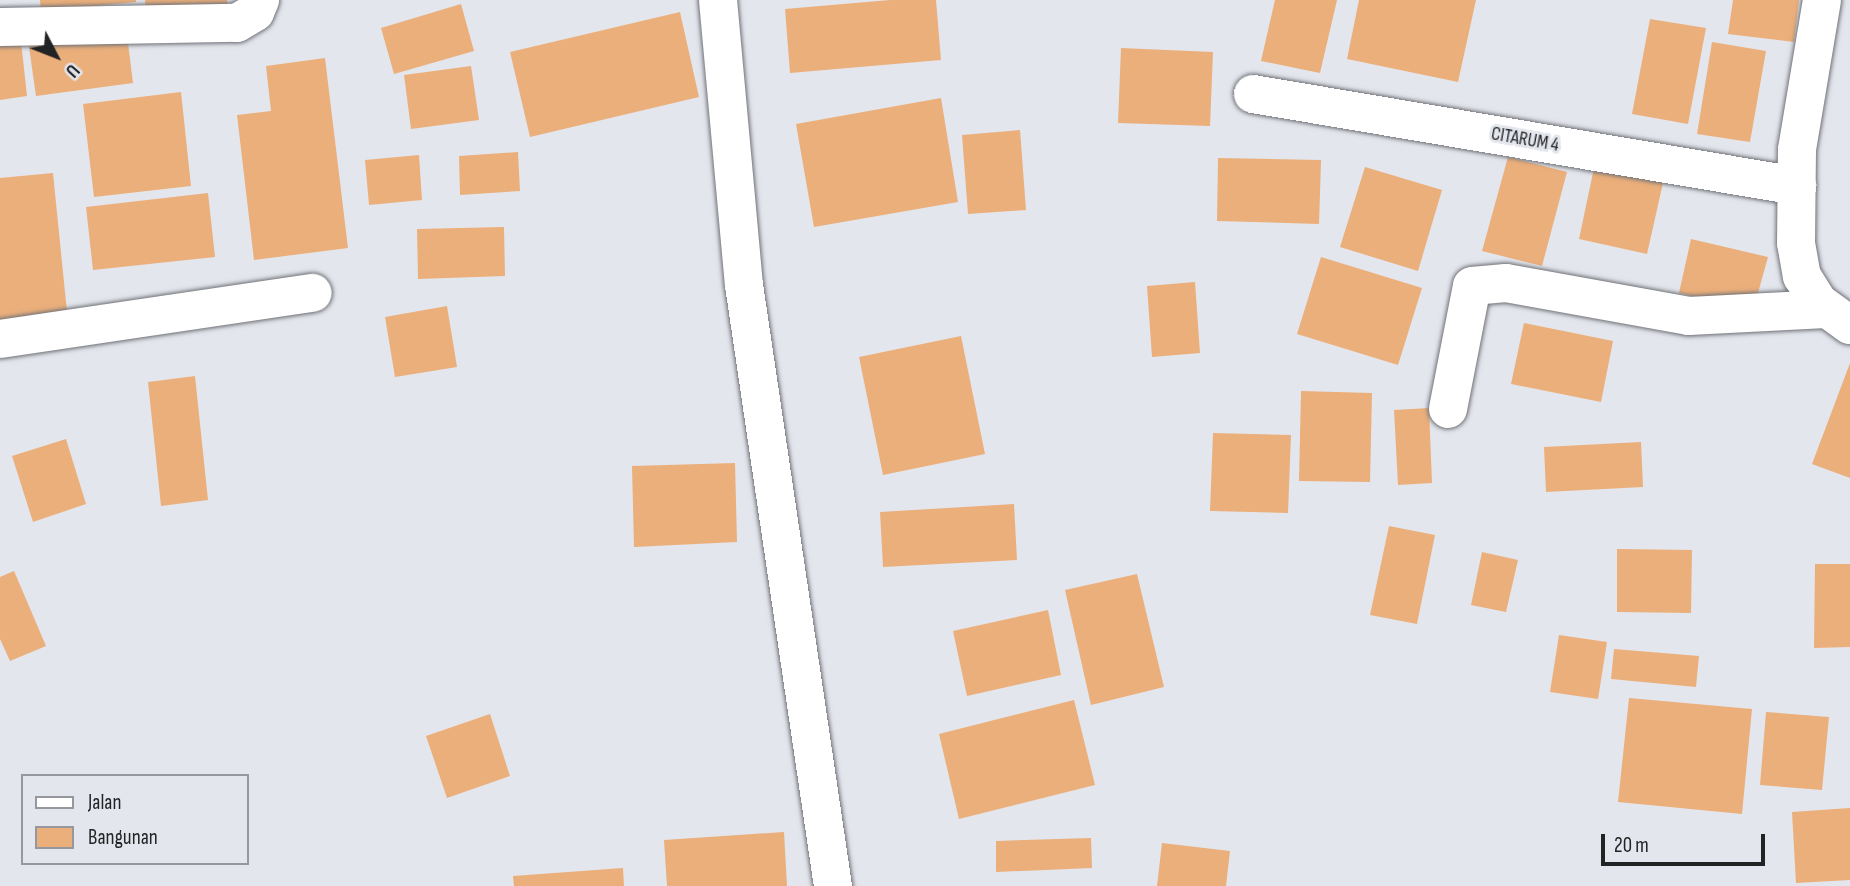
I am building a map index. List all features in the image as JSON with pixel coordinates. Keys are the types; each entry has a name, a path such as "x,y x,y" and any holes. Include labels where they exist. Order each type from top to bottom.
{"street":[{"path":"0,27 237,23 255,12 260,0"},
{"path":"718,0 744,285 833,886"},
{"path":"1822,0 1797,150 1796,243 1802,276 1838,317"},
{"name":"CITARUM 4","path":"1253,93 1797,186"},
{"path":"1448,409 1472,286 1506,284 1689,316 1838,317"},
{"path":"0,340 313,293"}],"building":[{"path":"40,0 136,0 136,2 41,11"},
{"path":"145,0 227,0 228,4 146,11"},
{"path":"890,0 936,0 941,60 790,73 785,9"},
{"path":"1275,0 1337,0 1320,73 1261,61"},
{"path":"1359,0 1476,0 1458,82 1347,59"},
{"path":"1733,0 1799,0 1794,42 1728,34"},
{"path":"461,4 474,51 394,74 381,28"},
{"path":"680,12 699,97 530,137 510,52"},
{"path":"1650,19 1706,28 1688,124 1632,114"},
{"path":"126,27 133,83 36,96 28,40"},
{"path":"21,41 27,96 0,100 0,44"},
{"path":"1712,42 1766,51 1750,142 1697,134"},
{"path":"1121,48 1213,52 1210,126 1118,123"},
{"path":"325,58 348,248 254,260 237,115 271,111 266,66"},
{"path":"471,66 479,120 411,129 404,75"},
{"path":"181,92 191,186 94,197 83,104"},
{"path":"941,98 958,202 814,227 796,124"},
{"path":"1020,130 1026,210 968,214 962,135"},
{"path":"518,152 520,191 460,195 459,156"},
{"path":"419,155 422,200 369,205 365,160"},
{"path":"1508,157 1567,172 1542,266 1482,251"},
{"path":"1218,158 1321,160 1319,224 1217,221"},
{"path":"1365,167 1442,190 1418,271 1340,247"},
{"path":"1594,168 1663,183 1647,254 1579,239"},
{"path":"53,173 67,312 0,320 0,178"},
{"path":"208,193 215,257 93,270 86,207"},
{"path":"504,227 505,276 418,279 417,229"},
{"path":"1691,239 1768,257 1753,311 1679,293"},
{"path":"1321,257 1422,288 1398,365 1297,334"},
{"path":"1195,282 1200,353 1152,357 1147,286"},
{"path":"447,306 457,367 395,377 385,317"},
{"path":"1524,323 1613,341 1601,402 1511,384"},
{"path":"961,336 985,454 883,475 859,357"},
{"path":"1850,363 1850,478 1812,464"},
{"path":"195,376 208,500 161,506 148,382"},
{"path":"1301,391 1372,393 1370,482 1299,481"},
{"path":"1429,408 1432,483 1398,485 1394,410"},
{"path":"1213,433 1291,435 1288,513 1210,511"},
{"path":"66,439 86,504 33,522 12,456"},
{"path":"1641,442 1643,487 1546,492 1544,447"},
{"path":"735,463 737,542 634,547 632,466"},
{"path":"1014,504 1017,560 883,567 880,512"},
{"path":"1389,526 1435,535 1417,624 1370,615"},
{"path":"1617,549 1692,550 1691,613 1617,612"},
{"path":"1482,552 1518,560 1506,612 1471,605"},
{"path":"1815,564 1850,564 1850,647 1814,648"},
{"path":"14,571 46,646 10,661 0,639 0,577"},
{"path":"1137,574 1164,687 1091,705 1065,590"},
{"path":"1048,610 1061,675 967,696 953,631"},
{"path":"1559,635 1607,642 1598,699 1550,692"},
{"path":"1614,649 1699,656 1696,687 1611,679"},
{"path":"1629,698 1752,709 1742,814 1618,802"},
{"path":"1074,700 1095,785 959,819 939,734"},
{"path":"1766,712 1829,717 1822,790 1760,785"},
{"path":"490,714 510,776 447,798 426,736"},
{"path":"1850,808 1850,880 1796,883 1792,812"},
{"path":"784,832 787,886 667,886 664,840"},
{"path":"1091,838 1092,868 996,872 996,841"},
{"path":"1162,843 1230,851 1226,886 1157,886"},
{"path":"623,868 624,886 514,886 513,876"}]}
